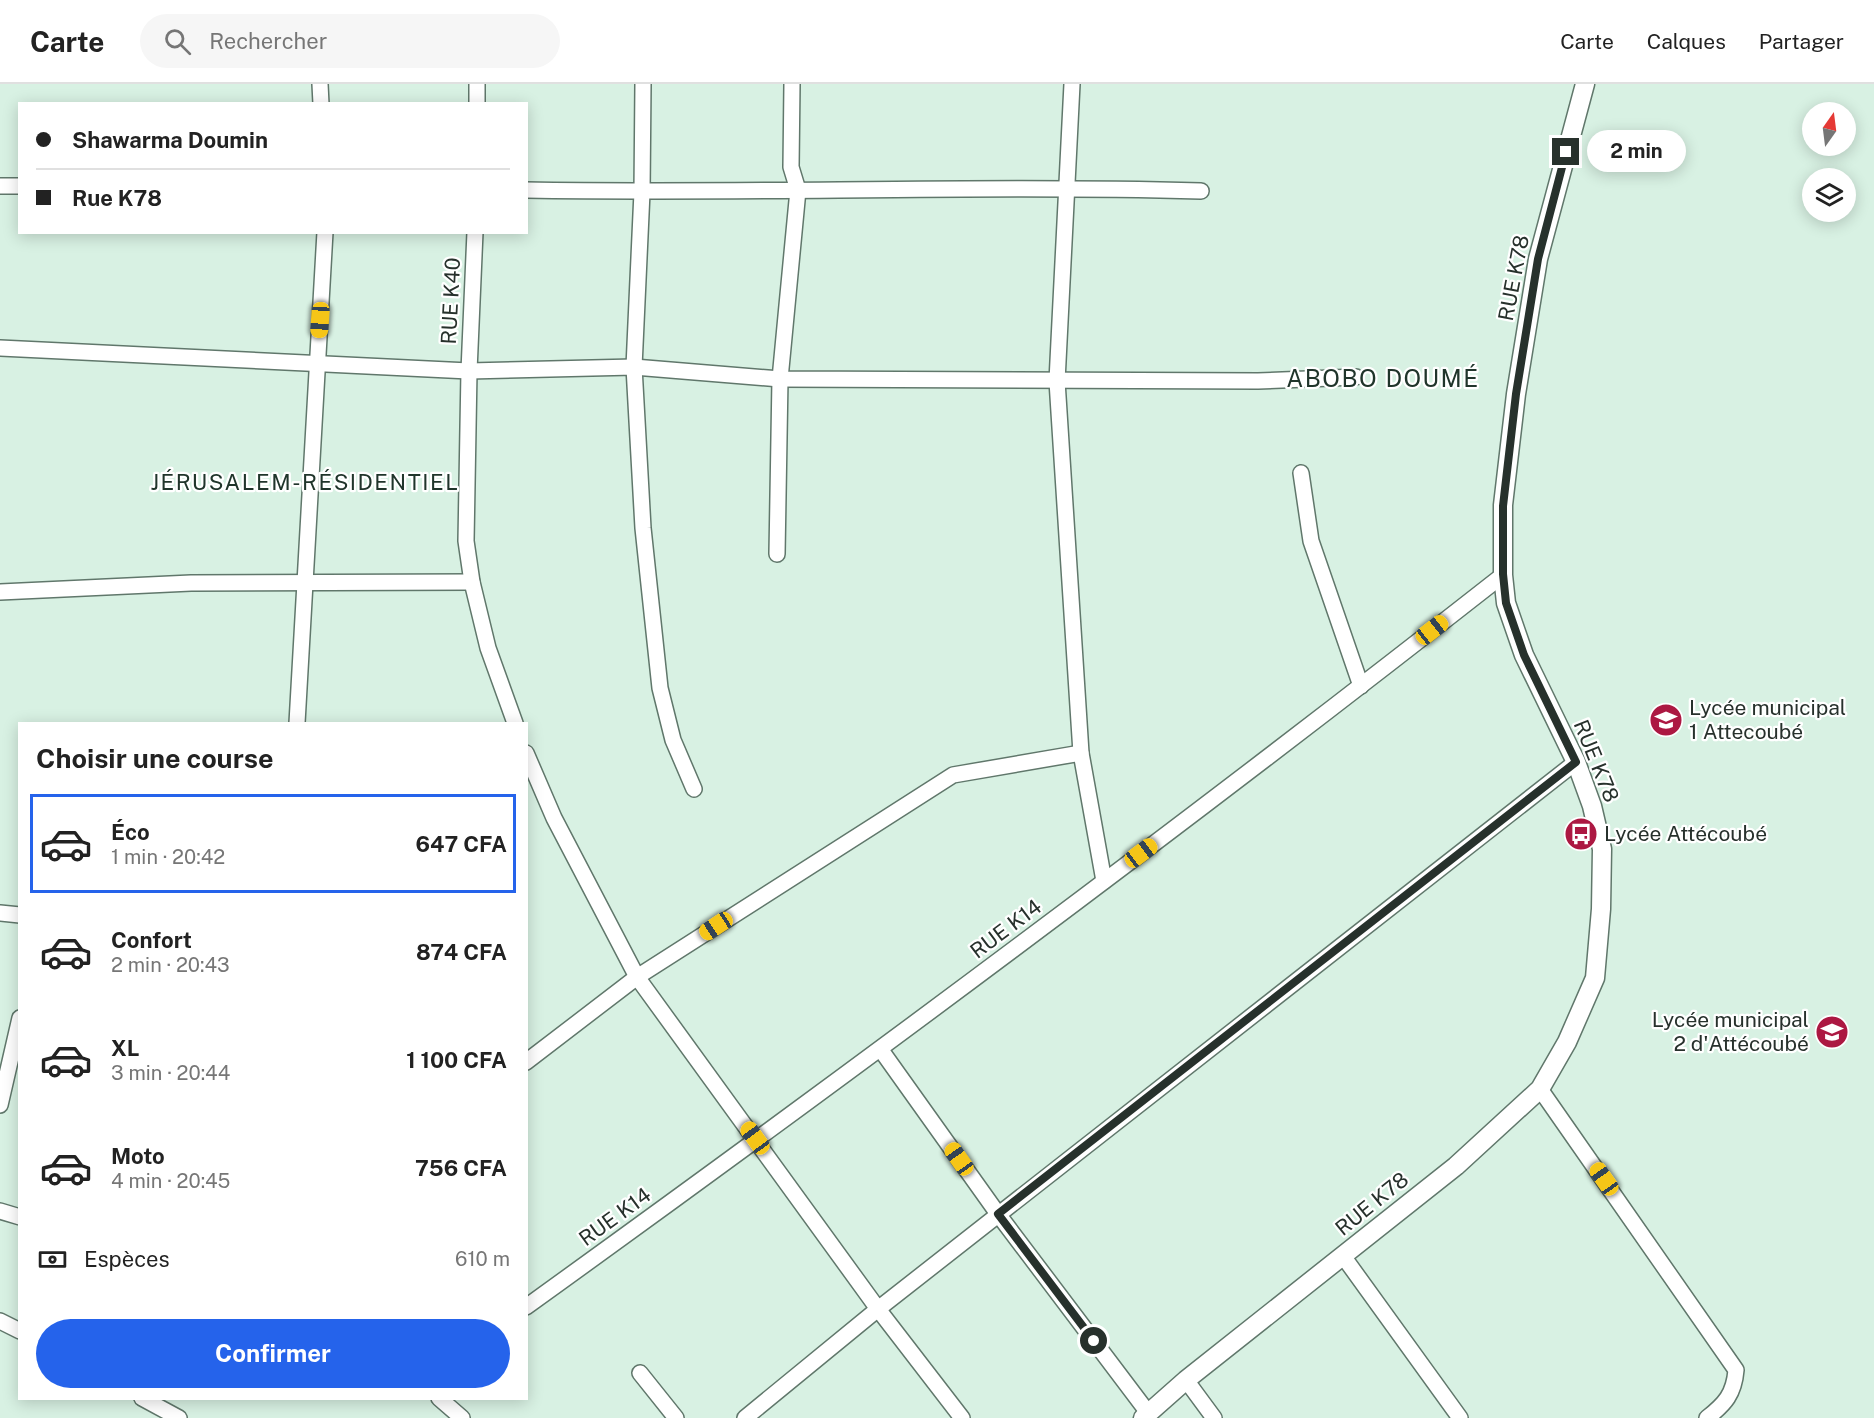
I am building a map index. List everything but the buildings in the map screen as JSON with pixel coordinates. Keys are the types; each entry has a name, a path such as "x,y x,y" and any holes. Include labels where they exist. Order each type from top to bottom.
{"street":[{"path":"320,84 321,102"},
{"path":"477,84 477,102"},
{"path":"643,84 642,192 634,367 643,528 660,688 673,740 694,789"},
{"path":"777,554 780,379 798,190 791,167 789,137 792,84"},
{"path":"1072,84 1057,381 1081,753 1104,881"},
{"name":"RUE K78","path":"1146,1416 1186,1380 1456,1166 1540,1089 1566,1042 1595,978 1601,909 1602,849 1592,806 1576,762 1524,655 1506,603 1503,574 1503,506 1516,394 1538,259 1585,84"},
{"path":"0,186 18,186"},
{"path":"528,190 642,192 1067,188 1201,191"},
{"path":"297,722 325,234"},
{"name":"RUE K40","path":"475,234 469,371 466,541 472,582 488,648 515,722"},
{"path":"0,348 469,371 634,367 780,379 1258,381 1356,377"},
{"path":"1301,473 1311,541 1361,686"},
{"name":"RUE K14","path":"528,1306 755,1138 881,1050 1361,686 1503,574"},
{"path":"0,592 191,583 472,582"},
{"path":"528,1060 637,977 953,774 1081,753"},
{"path":"528,758 554,818 637,977 878,1309 962,1418"},
{"path":"745,1418 998,1214 1576,762"},
{"path":"0,913 18,915"},
{"path":"0,1105 18,1027"},
{"path":"881,1050 1146,1416"},
{"path":"1540,1089 1736,1370 1735,1384 1727,1402 1707,1418"},
{"path":"0,1211 18,1216"},
{"path":"1343,1256 1460,1418"},
{"path":"0,1321 18,1330"},
{"path":"640,1373 676,1418"},
{"path":"1186,1380 1214,1418"},
{"path":"146,1400 179,1418"},
{"path":"441,1400 462,1418"}],"place":[{"name":"Lycée municipal 1 Attecoubé","path":"1666,720"},
{"name":"Lycée Attécoubé","path":"1581,834"},
{"name":"Lycée municipal 2 d'Attécoubé","path":"1832,1032"}],"district":[{"name":"ABOBO DOUMÉ","path":"1383,379"},
{"name":"JÉRUSALEM-RÉSIDENTIEL","path":"305,482"}],"route":[{"path":"1094,1341 998,1214 1576,762 1524,655 1506,603 1503,574 1503,506 1516,394 1538,259 1566,152"}]}
